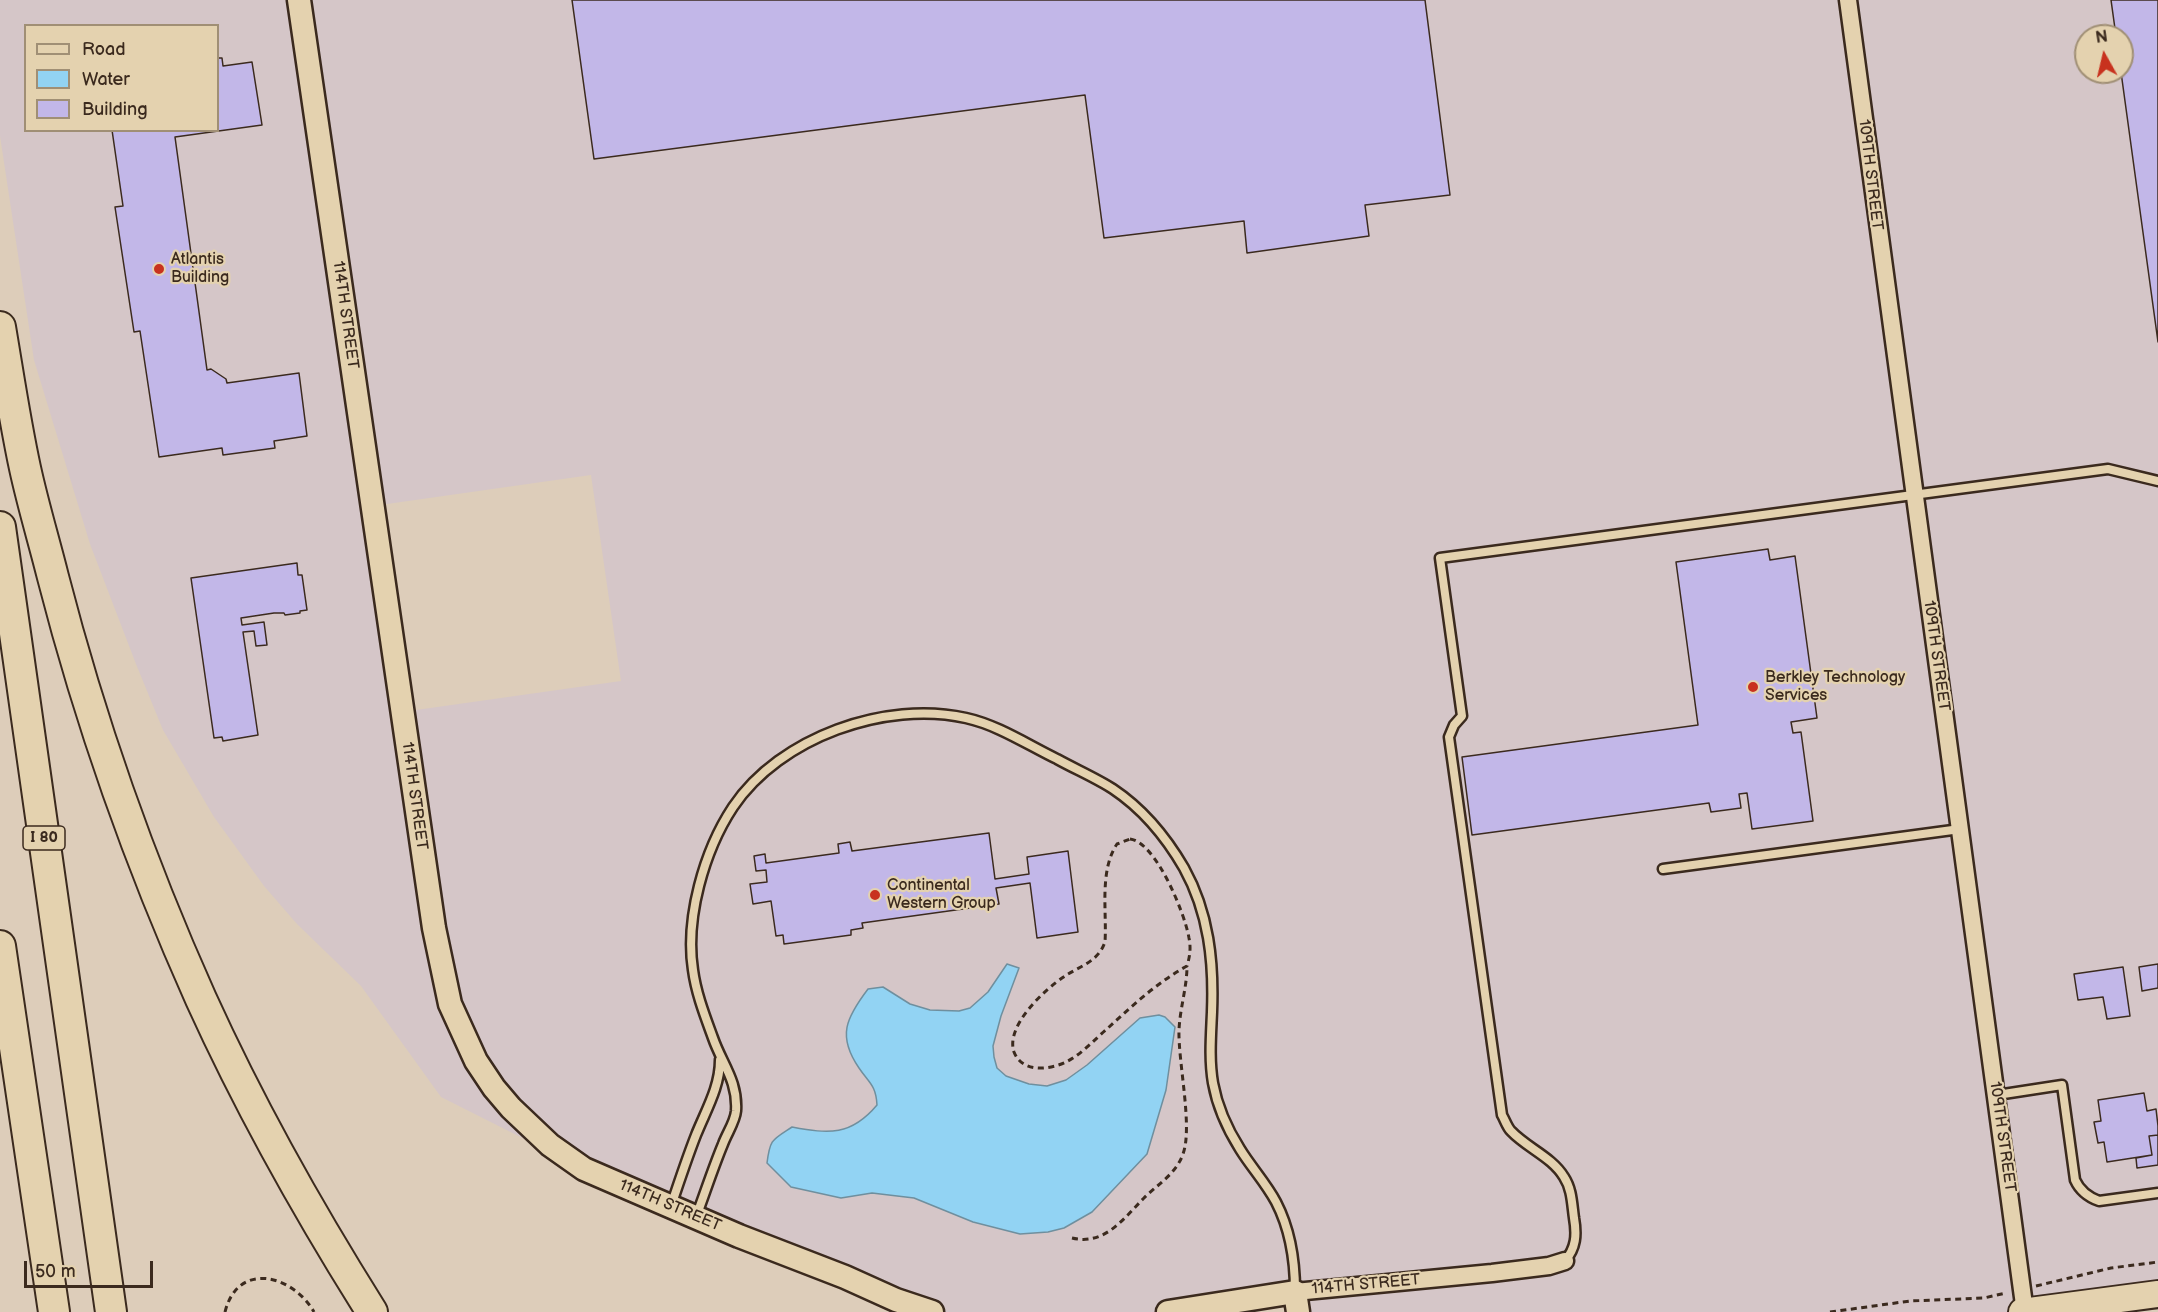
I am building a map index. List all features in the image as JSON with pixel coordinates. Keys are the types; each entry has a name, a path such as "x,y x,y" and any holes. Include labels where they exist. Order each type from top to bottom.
{"highway":[{"path":"0,327 25,470 67,630 113,779 154,886 211,1020 258,1114 338,1257 372,1312"},
{"name":"I 80","path":"0,527 111,1312"},
{"path":"0,946 54,1312"},
{"path":"87,1149 123,1312"}],"main road":[{"path":"2024,1306 2158,1294"}],"street":[{"name":"114TH STREET","path":"299,0 434,928 450,1004 476,1061 511,1108 528,1125 550,1145 584,1168 696,1218 845,1277 896,1300 932,1312"},
{"name":"109TH STREET","path":"1848,0 2024,1306"},
{"name":"114TH STREET","path":"1168,1312 1296,1302 1549,1266 1565,1261"}],"lane":[{"path":"1565,1261 1572,1253 1575,1243 1576,1228 1570,1189 1556,1167 1510,1130 1502,1115 1449,737 1454,725 1462,716 1440,558 2108,469 2158,481"},
{"path":"696,1218 722,1145 736,1114 735,1091 731,1074 720,1059 700,1004 692,968 692,929 699,885 713,847 732,808 744,793 792,753 836,730 861,721 928,713 969,719 992,726 1112,788 1147,816 1185,869 1205,920 1210,942 1213,968 1210,1053 1213,1085 1225,1119 1239,1148 1276,1203 1288,1235 1295,1265 1296,1302"},
{"path":"1663,869 1960,829"},
{"path":"671,1207 697,1133 714,1095 720,1072 720,1059"},
{"path":"1997,1095 2062,1085 2075,1180 2079,1188 2099,1201 2158,1192"}],"path":[{"path":"1072,1238 1080,1240 1094,1237 1123,1222 1169,1176 1184,1154 1185,1112 1179,1054 1179,1027 1187,982 1190,939 1167,880 1154,858 1135,839 1123,840 1113,850 1109,861 1103,949 1086,966 1057,982 1022,1016 1013,1038 1015,1054 1025,1065 1033,1067 1049,1067 1065,1062 1081,1052 1164,980 1187,966"},
{"path":"1830,1312 1910,1302 1984,1298 2024,1306 2111,1268 2158,1262"},
{"path":"225,1312 234,1294 246,1282 264,1278 282,1281 298,1293 314,1312"}],"shaded area":[{"path":"0,0 2158,0 2158,1294 2022,1312 1298,1312 1295,1292 1158,1312 932,1312 584,1169 441,1097 361,986 297,924 264,886 214,817 163,730 90,544 34,360 0,136","holes":["591,475 621,681 402,712 373,506"]}],"water":[{"path":"1007,964 1019,968 1001,1016 993,1046 997,1068 1006,1076 1029,1084 1047,1086 1066,1080 1087,1065 1140,1018 1159,1015 1165,1017 1175,1027 1166,1090 1147,1154 1092,1212 1064,1228 1048,1232 1020,1234 973,1222 914,1198 872,1193 841,1198 791,1187 767,1163 773,1141 792,1127 817,1131 839,1130 858,1122 877,1105 874,1088 852,1057 846,1037 854,1009 868,989 883,987 910,1004 930,1010 959,1011 970,1008 988,992"}],"building":[{"path":"572,0 1425,0 1450,195 1365,205 1369,236 1247,253 1244,221 1104,238 1085,95 594,159"},
{"path":"2111,0 2158,0 2158,342 2123,84 2134,84 2134,24 2114,24"},
{"name":"Atlantis Building","path":"219,58 222,58 223,66 252,62 262,125 219,131"},
{"name":"Atlantis Building","path":"112,132 211,132 175,137 207,370 211,369 226,379 227,383 299,373 307,436 274,441 275,448 223,455 222,448 159,457 140,331 134,332 115,207 123,206"},
{"name":"Berkley Technology Services","path":"1768,549 1770,560 1795,556 1817,718 1791,722 1793,733 1801,732 1813,821 1752,829 1747,793 1739,794 1741,808 1711,812 1709,803 1472,835 1462,757 1698,725 1676,562"},
{"path":"297,563 298,575 302,575 307,610 285,615 274,613 241,618 242,625 264,622 267,645 256,646 254,631 243,632 258,735 223,741 222,737 214,738 191,578"},
{"name":"Continental Western Group","path":"989,833 995,879 1029,874 1027,857 1068,851 1078,932 1037,938 1030,883 996,888 999,904 862,923 863,928 851,930 851,935 784,944 783,935 776,936 771,901 753,904 750,884 767,882 766,870 756,871 754,856 765,854 766,863 839,853 838,844 850,842 852,851"},
{"path":"2158,964 2158,988 2142,991 2139,967"},
{"path":"2123,967 2130,1016 2107,1019 2103,997 2078,1000 2074,974"},
{"path":"2144,1093 2147,1111 2156,1109 2158,1135 2149,1136 2152,1155 2107,1162 2104,1142 2098,1143 2094,1122 2101,1121 2098,1100"},
{"path":"2158,1135 2158,1165 2137,1168 2136,1158 2152,1155 2149,1136"}],"place":[{"name":"Atlantis Building","path":"159,269"},
{"name":"Berkley Technology Services","path":"1753,687"},
{"name":"Continental Western Group","path":"875,895"}]}
